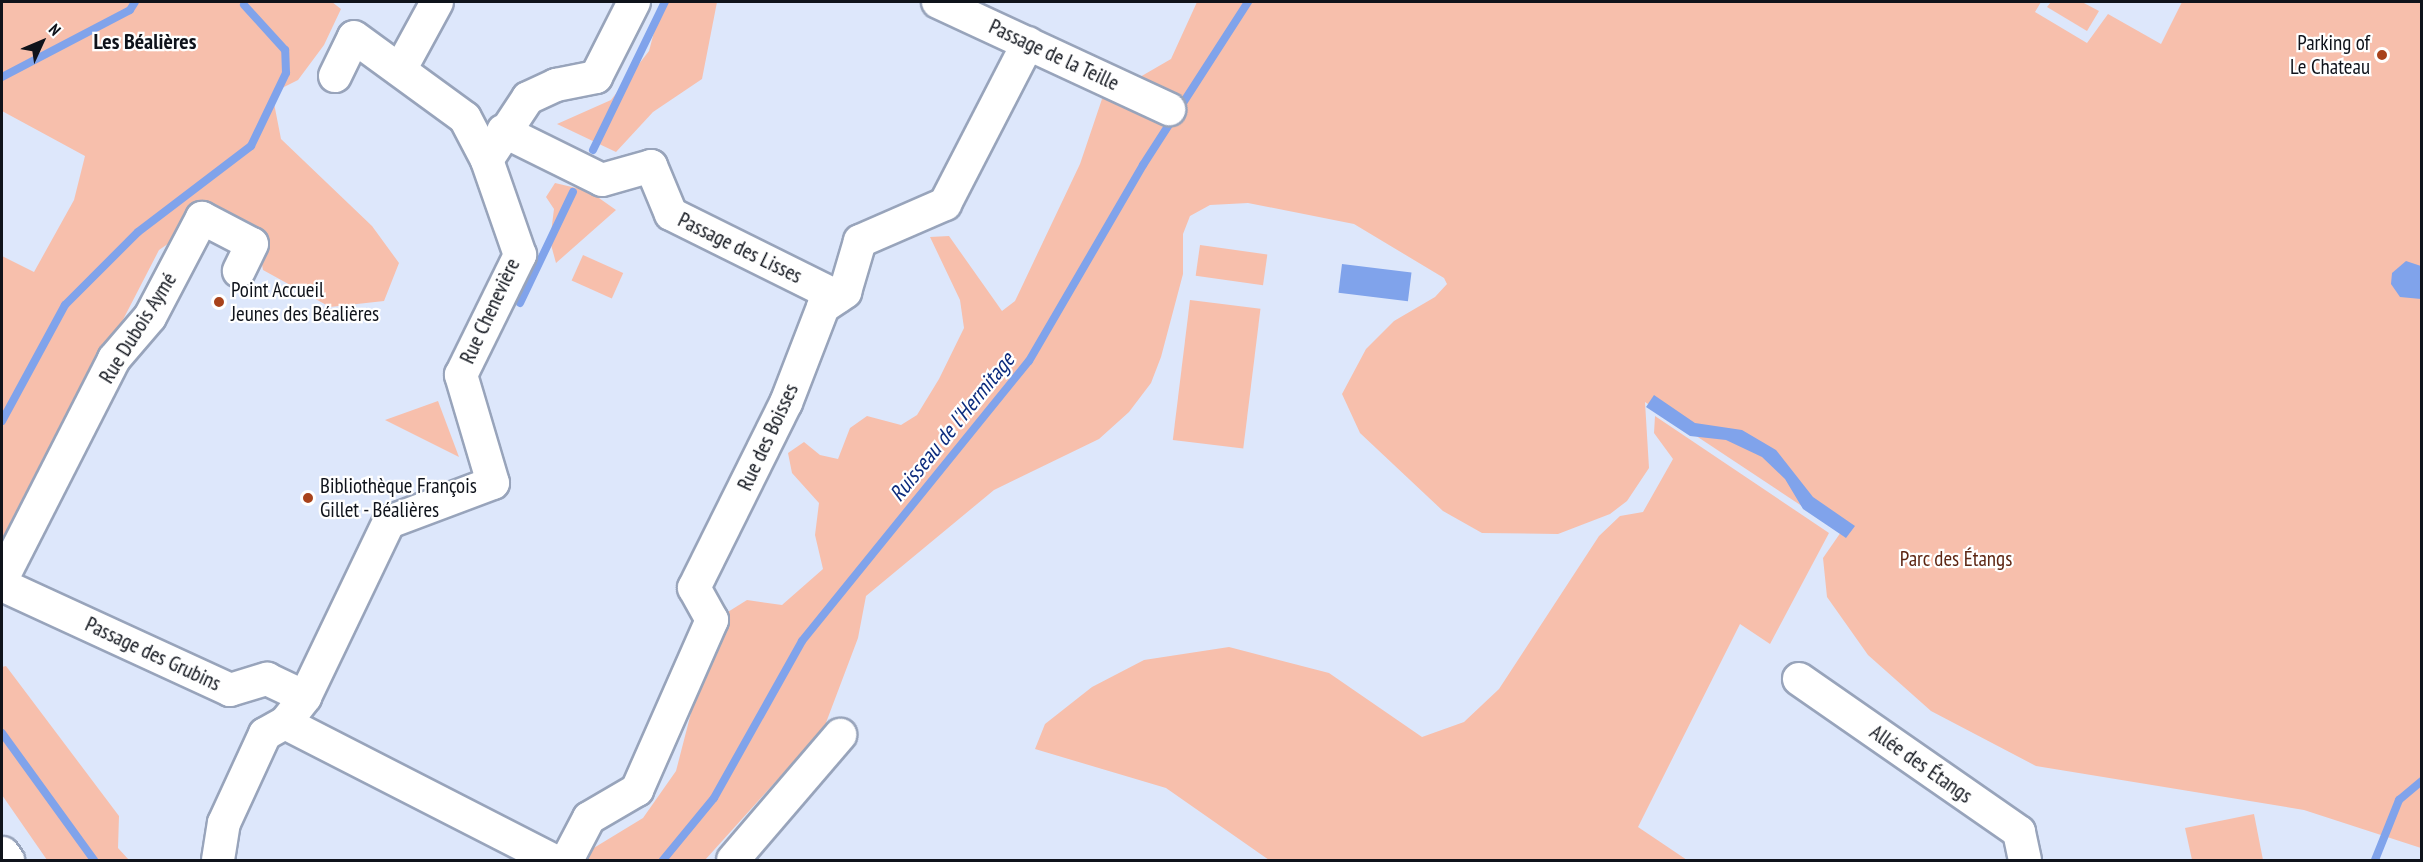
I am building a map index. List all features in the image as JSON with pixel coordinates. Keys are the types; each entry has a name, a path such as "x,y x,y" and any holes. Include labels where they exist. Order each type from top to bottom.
{"street":[{"path":"400,70 437,2"},
{"path":"487,160 503,131 528,98 556,85 596,77 634,2"},
{"name":"Passage de la Teille","path":"938,2 1168,109"},
{"path":"335,76 354,37 465,118 487,160"},
{"name":"Rue des Boisses","path":"567,861 588,818 637,790 712,620 694,588 786,403 823,307 844,292 860,242 945,204 1028,43"},
{"name":"Passage des Lisses","path":"503,131 602,180 651,166 670,214 838,297"},
{"name":"Rue Chenevière","path":"218,861 224,823 265,734 285,723 305,697 389,522 493,483 461,375 520,255 487,160"},
{"name":"Rue Dubois Aymé","path":"2,579 114,359 150,317 202,218 252,244 239,271"},
{"name":"Passage des Grubins","path":"2,585 230,690 267,679 305,697"},
{"name":"Allée des Étangs","path":"1799,679 2019,832 2025,861"},
{"path":"285,723 553,861"},
{"path":"733,861 840,735"},
{"path":"2,852 7,861"}],"green space":[{"path":"2,2 332,2 341,9 324,45 298,80 272,93 281,139 372,226 399,263 384,301 330,307 263,270 258,243 211,214 159,250 2,554 2,256 34,272 74,200 85,156 2,111"},
{"path":"662,2 717,2 702,79 653,112 616,152 557,124 611,100 649,51"},
{"name":"Parc des Étangs","path":"1197,2 2041,2 2035,12 2087,43 2108,14 2161,44 2182,2 2421,2 2421,848 2304,810 2036,766 1931,711 1868,655 1827,597 1823,558 1841,532 1645,402 1649,468 1627,501 1610,514 1558,534 1482,533 1443,511 1360,433 1342,394 1366,349 1394,321 1435,297 1447,284 1444,278 1354,224 1248,203 1210,205 1190,216 1183,234 1183,274 1161,357 1151,383 1129,412 1099,439 994,490 866,596 858,638 824,728 705,860 574,860 643,818 676,771 715,620 747,600 782,605 823,569 815,535 819,503 792,473 788,453 804,442 820,455 838,459 850,428 867,416 901,425 917,415 939,379 964,328 960,300 930,237 949,236 1002,311 1015,301 1080,164 1102,99 1171,59"},
{"path":"2051,2 2082,2 2099,11 2087,31 2047,7"},
{"path":"555,183 589,191 616,210 556,263 550,241 554,209 546,197"},
{"path":"1200,245 1267,254 1263,285 1196,276"},
{"path":"583,255 623,273 612,298 572,281"},
{"path":"1190,300 1260,309 1243,449 1173,440"},
{"path":"438,401 459,457 385,420"},
{"path":"1655,416 1829,533 1770,644 1740,624 1638,827 1687,860 1269,860 1166,788 1035,749 1045,724 1092,687 1144,660 1229,647 1329,673 1422,737 1464,722 1499,689 1599,536 1620,516 1643,512 1673,459 1654,433"},
{"path":"6,666 119,816 118,848 129,860 47,860 2,795 2,667"},
{"path":"2254,814 2263,860 2192,860 2185,828"}],"water":[{"path":"2406,261 2421,266 2421,299 2400,297 2391,284 2392,273"},
{"path":"1342,264 1411,273 1408,301 1338,293"},
{"path":"1654,395 1695,423 1742,430 1776,450 1813,497 1855,526 1846,538 1803,509 1785,479 1762,457 1726,440 1690,436 1646,407"}],"waterway":[{"path":"2,77 130,10 135,2"},
{"path":"593,150 665,2"},
{"name":"Ruisseau de l'Hermitage","path":"663,860 714,798 802,641 1029,361 1143,165 1248,2"},
{"path":"2,421 65,305 138,232 251,146 286,73 285,50 244,5"},
{"path":"520,303 573,192"},
{"path":"2,733 94,860"},
{"path":"2375,860 2399,800 2422,781"}],"place":[{"name":"Parking of Le Chateau","path":"2382,55"},
{"name":"Point Accueil Jeunes des Béalières","path":"219,302"},
{"name":"Bibliothèque François Gillet - Béalières","path":"308,498"}],"district":[{"name":"Les Béalières","path":"145,42"}]}
